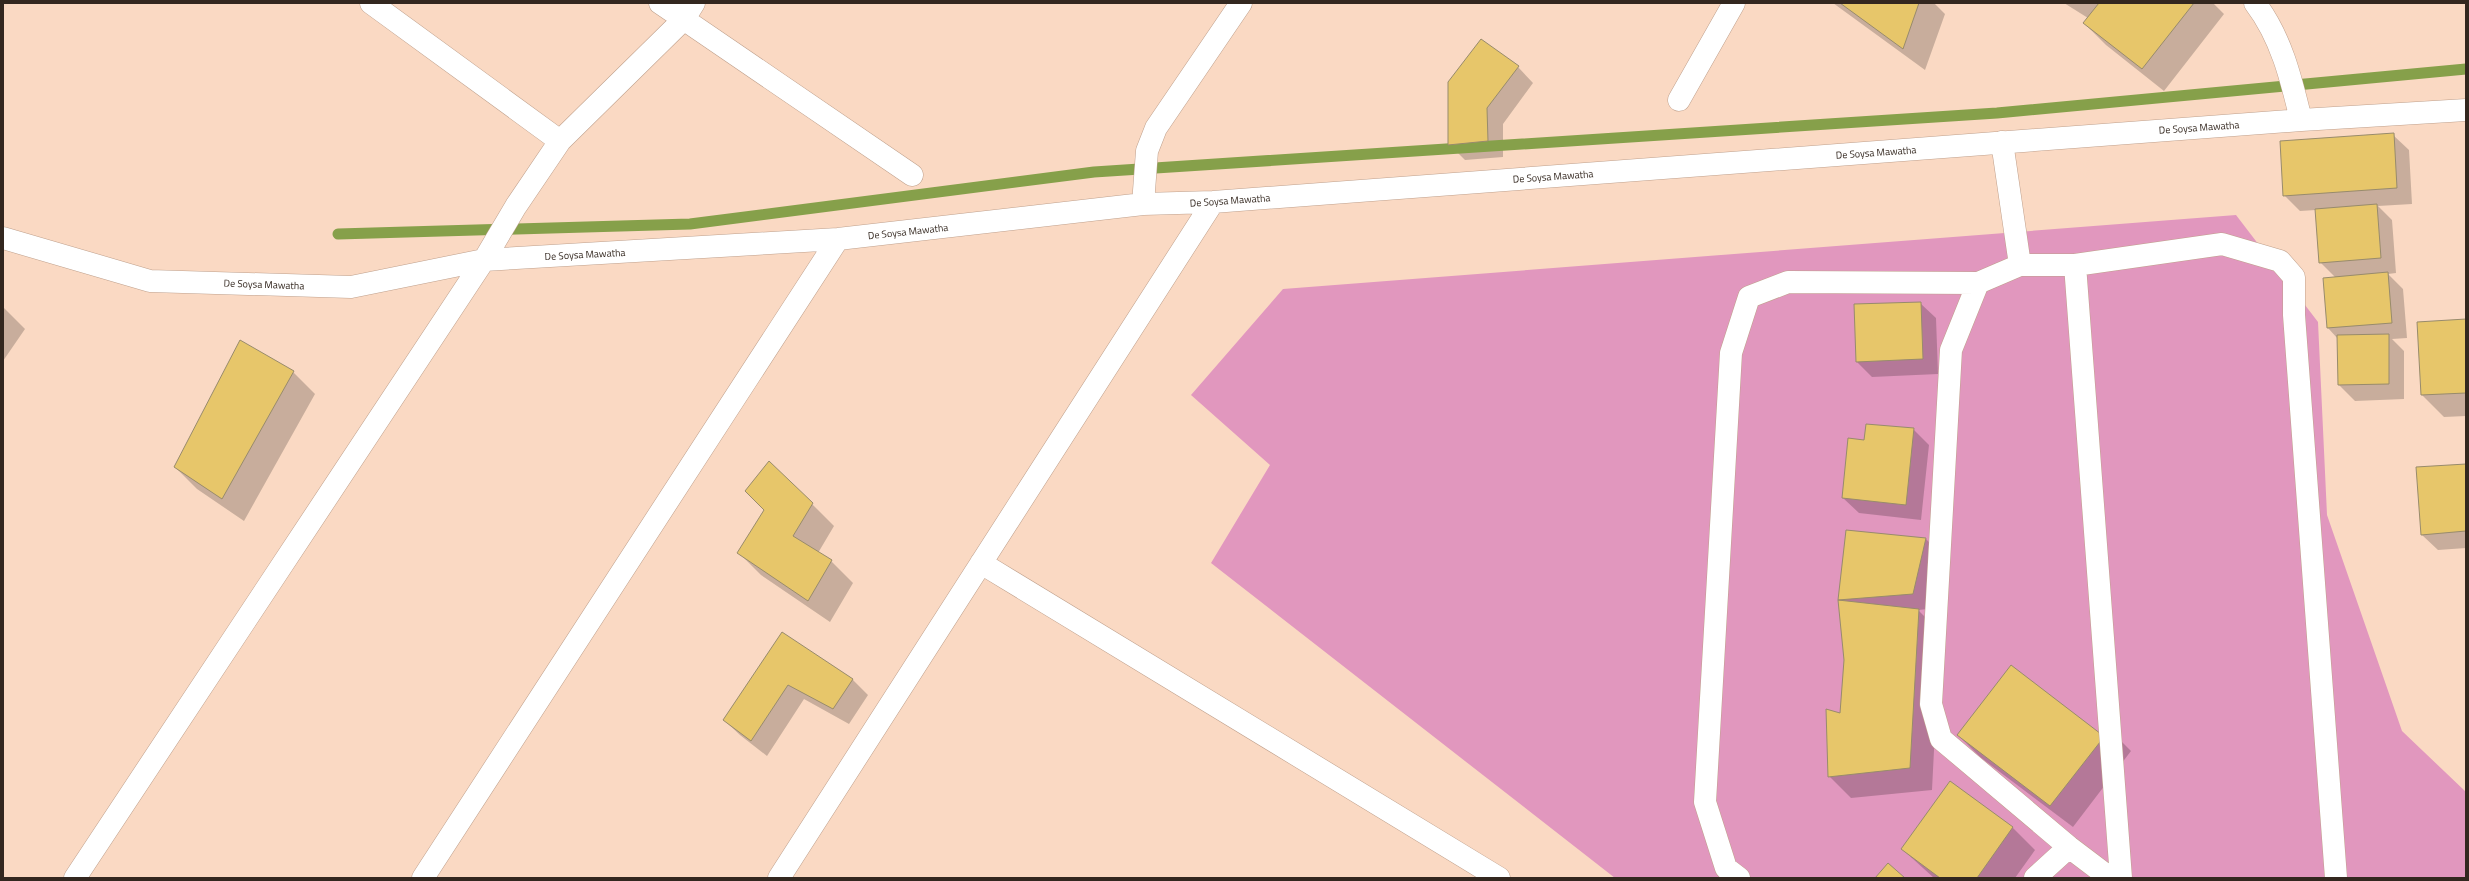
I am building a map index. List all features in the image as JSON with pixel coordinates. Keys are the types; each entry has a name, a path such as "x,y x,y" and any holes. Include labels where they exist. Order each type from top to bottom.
{"street":[{"path":"371,3 560,141"},
{"path":"660,3 689,11 912,175"},
{"path":"1143,204 1148,152 1156,128 1241,3"},
{"path":"1679,100 1734,3"},
{"path":"2255,3 2268,21 2290,73 2301,120"},
{"path":"75,878 484,260 516,206 560,141 689,11"},
{"name":"De Soysa Mawatha","path":"3,238 150,281 351,287 484,260 838,239 1143,204 1213,202 2301,120 2466,110"},
{"path":"2002,142 2020,266"},
{"path":"779,878 1213,202"},
{"path":"423,878 838,239"},
{"path":"1740,878 1726,868 1705,802 1731,353 1749,297 1788,282 1978,283 2020,266 2075,265 2222,244 2280,261 2294,277 2294,315 2336,878"},
{"path":"2075,265 2121,878"},
{"path":"1978,283 1951,350 1931,704 1941,739 2069,847 2110,878"},
{"path":"981,564 1499,878"},
{"path":"2035,878 2069,847"}],"shaded area":[{"path":"2236,215 2318,322 2327,515 2402,731 2466,792 2466,878 1615,878 1211,563 1270,465 1191,395 1283,289"}],"building":[{"path":"1840,3 1919,3 1903,49"},
{"path":"2099,3 2194,3 2142,69 2083,23"},
{"path":"1481,39 1519,66 1487,108 1488,141 1448,145 1448,82"},
{"path":"2394,133 2397,188 2283,196 2280,141"},
{"path":"2377,204 2381,258 2319,263 2315,209"},
{"path":"2388,272 2392,323 2327,328 2323,278"},
{"path":"1921,302 1923,359 1856,362 1854,304"},
{"path":"2466,319 2466,393 2421,395 2417,322"},
{"path":"2389,334 2389,384 2338,385 2337,335"},
{"path":"240,340 294,371 222,499 174,467"},
{"path":"1866,424 1914,428 1906,505 1842,498 1848,438 1864,440"},
{"path":"769,461 813,503 793,536 832,560 808,601 737,553 764,510 745,491"},
{"path":"2466,464 2466,531 2421,535 2416,467"},
{"path":"1846,530 1926,538 1913,594 1838,600"},
{"path":"1838,600 1919,609 1910,768 1828,777 1826,709 1840,713 1844,660"},
{"path":"782,632 853,679 833,709 788,685 751,741 723,720"},
{"path":"2011,665 2101,734 2111,728 2050,806 1957,735"},
{"path":"1950,781 2013,827 1977,878 1940,878 1901,849"},
{"path":"1888,863 1905,878 1875,878"}],"waterway":[{"path":"338,234 690,224 1094,172 1997,113 2466,69"}]}
